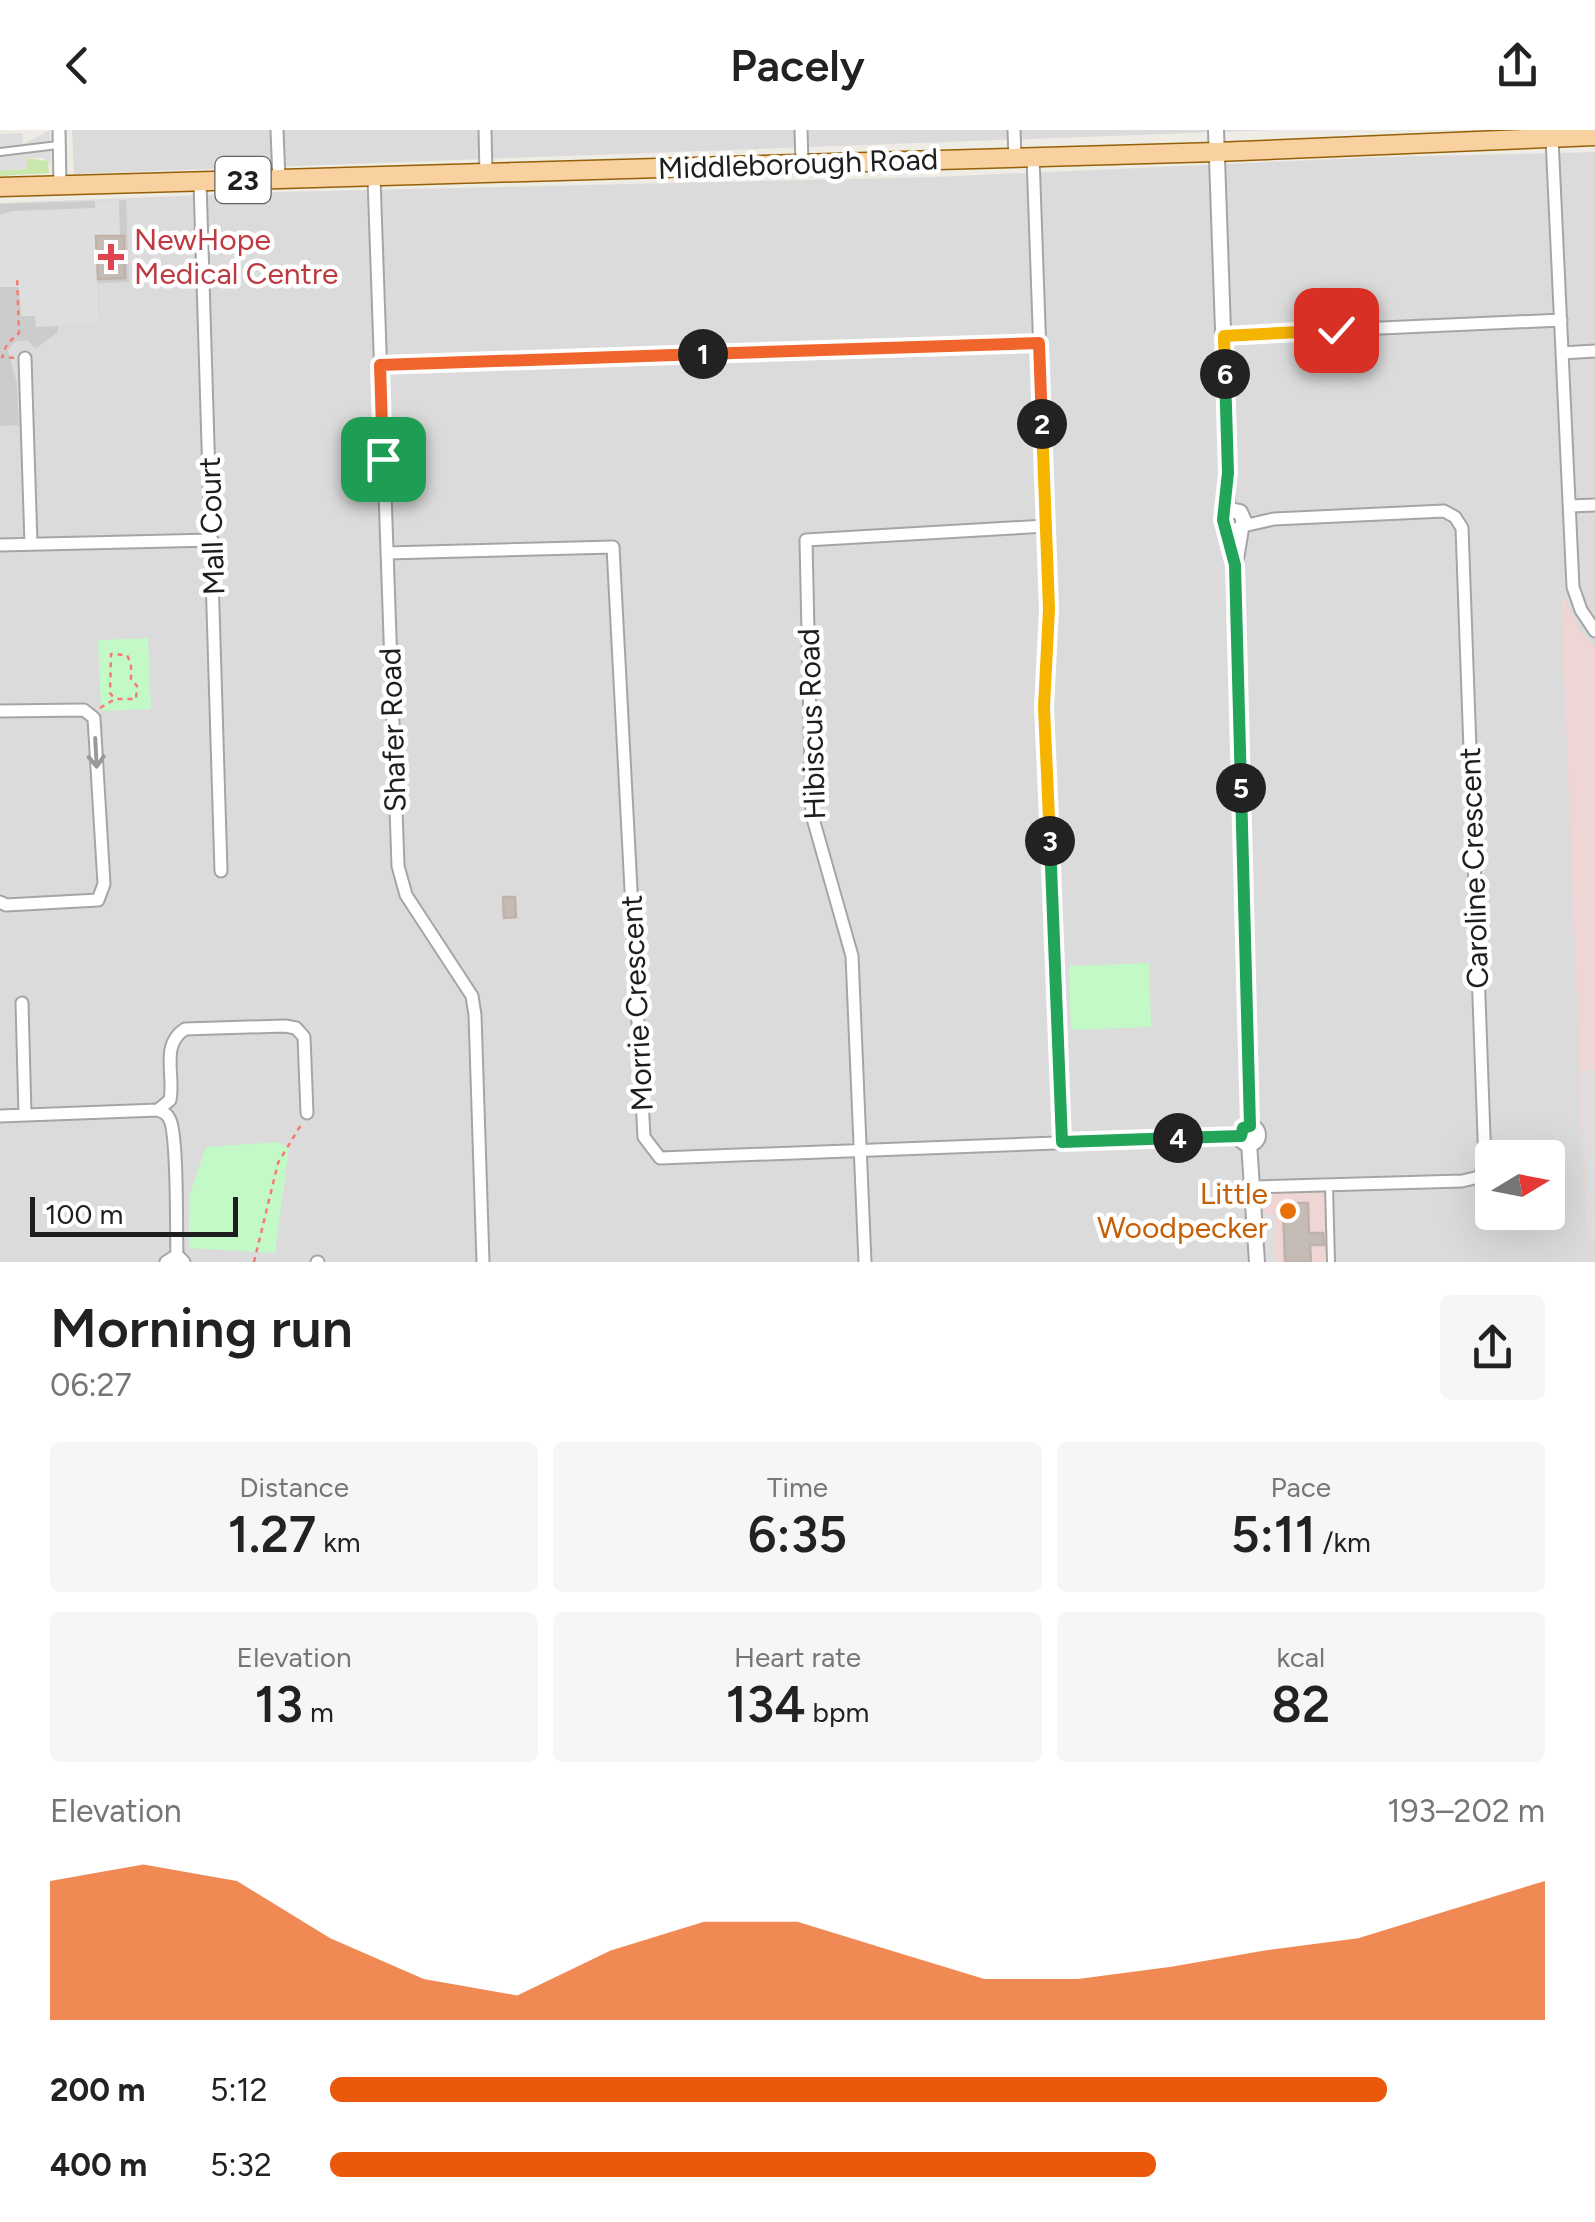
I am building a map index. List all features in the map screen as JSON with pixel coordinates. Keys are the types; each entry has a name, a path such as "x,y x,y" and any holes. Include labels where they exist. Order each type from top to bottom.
{"main road":[{"name":"Middleborough Road","path":"0,187 1216,152 1399,136 1552,138 1589,134"}],"street":[{"path":"58,130 60,186"},
{"path":"277,130 279,180"},
{"path":"485,130 486,174"},
{"path":"801,130 802,163"},
{"path":"1014,130 1024,156 1039,343 1049,609 1044,707 1062,1142"},
{"path":"1216,130 1228,473 1236,520 1247,1135 1257,1262"},
{"path":"1552,138 1573,587 1581,610 1595,631"},
{"name":"Shafer Road","path":"374,178 398,866 406,895 472,996 483,1262"},
{"name":"Mall Court","path":"200,182 221,870"},
{"path":"1224,336 1561,320"},
{"path":"380,365 1039,343"},
{"path":"1562,353 1595,352"},
{"path":"25,358 31,544"},
{"path":"1570,506 1595,504"},
{"name":"Caroline Crescent","path":"1236,520 1444,511 1455,517 1462,528 1485,1164 1478,1178 1462,1181 1254,1188"},
{"name":"Hibiscus Road","path":"865,1262 852,956 812,815 806,540 1046,526"},
{"path":"0,545 212,540"},
{"name":"Morrie Crescent","path":"387,552 613,547 644,1138 660,1158 1247,1135"},
{"path":"0,711 84,710 94,718 104,884 98,900 6,905 0,902"},
{"path":"22,1003 24,1116"},
{"path":"158,1110 170,1100 170,1048 174,1036 184,1029 285,1026 296,1028 304,1037 308,1113"},
{"path":"0,1116 158,1110 167,1114 171,1122 176,1260"}],"lane":[{"path":"0,152 59,145"},
{"path":"1328,1185 1331,1262"}],"path":[{"path":"17,276 18,333 7,344 2,357 25,358"},
{"path":"90,714 115,699 136,699 132,664 127,655 116,652 111,654 110,664 110,693 115,699"},
{"path":"254,1262 278,1163 308,1113"}],"shaded area":[{"path":"50,130 51,165 43,158 27,158 27,169 0,170 0,134 22,133 23,144"},
{"path":"72,130 1272,130 74,174"},
{"path":"1595,152 1595,1262 0,1262 0,203 279,192 935,177 1383,157"},
{"path":"119,200 120,236 96,237 99,324 36,327 35,316 21,316 19,287 0,287 0,215 11,211 95,208 95,201"},
{"path":"126,200 129,282 98,283 99,324 58,326 58,332 35,349 28,340 14,342 8,351 17,384 19,425 0,426 0,204"},
{"path":"1561,599 1565,599 1579,630 1595,647 1595,1242 1586,1222"},
{"path":"1595,1070 1595,1242 1586,1222 1582,1071"},
{"path":"1334,1192 1335,1262 1263,1262 1261,1193"},
{"path":"1263,1214 1275,1214 1276,1262 1265,1262"}],"green space":[{"path":"26,158 48,161 49,173 0,176 0,170 26,169"},
{"path":"148,638 151,709 101,711 98,640"},
{"path":"1149,963 1151,1027 1071,1030 1069,966"},
{"path":"278,1142 289,1148 275,1253 189,1248 189,1197 206,1147"}],"building":[{"name":"NewHope Medical Centre","path":"96,236 124,236 125,278 98,279"},
{"path":"503,897 515,897 516,917 504,918"},
{"path":"1286,1203 1308,1203 1309,1233 1323,1233 1324,1245 1310,1245 1311,1262 1285,1262"}],"place":[{"name":"NewHope Medical Centre","path":"111,257"},
{"name":"Little Woodpecker","path":"1288,1211"}],"route":[{"path":"383,459 380,365 1039,343 1049,609 1044,707 1062,1142 1241,1136 1243,1128 1250,1126 1235,565 1223,520 1228,473 1224,336 1336,330"}]}
